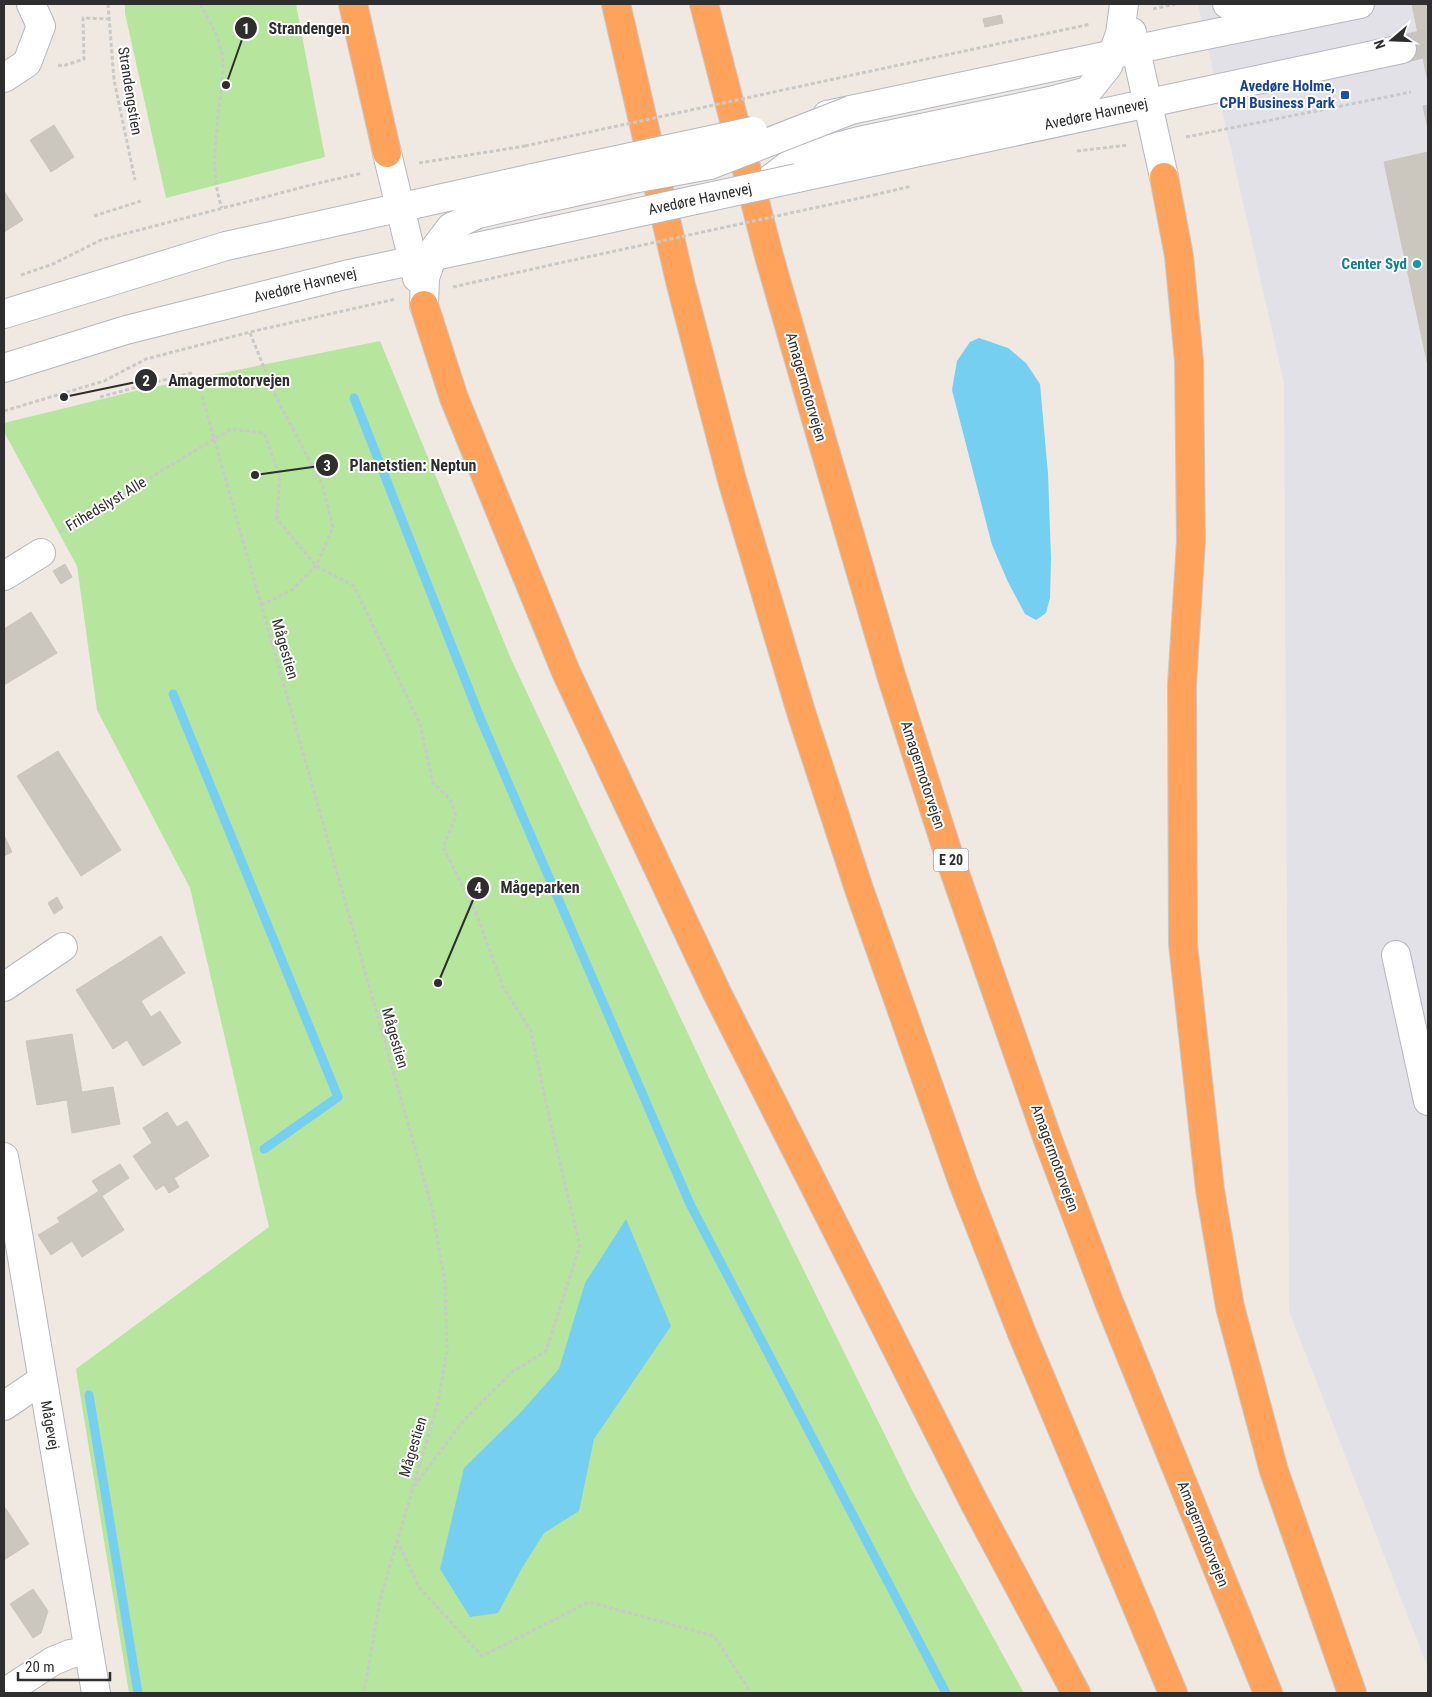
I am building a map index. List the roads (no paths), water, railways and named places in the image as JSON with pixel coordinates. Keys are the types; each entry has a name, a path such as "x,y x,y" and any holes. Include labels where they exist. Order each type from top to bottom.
{"highway":[{"path":"352,4 387,153"},
{"path":"616,4 681,285 732,480 801,712 856,880 966,1192 1027,1345 1173,1693"},
{"name":"Amagermotorvejen","path":"704,4 769,256 891,675 950,859 1048,1140 1109,1302 1268,1693"},
{"path":"1164,177 1179,256 1189,361 1191,541 1182,685 1183,944 1210,1190 1230,1307 1274,1471 1352,1693"},
{"path":"424,305 454,398 566,672 717,994 975,1504 1076,1693"}],"street":[{"path":"4,78 27,63 41,26 32,4"},
{"path":"1227,4 1300,16"},
{"path":"4,314 226,246 400,207 536,189 852,110 1360,4"},
{"path":"1124,8 1124,52 1148,103 1164,177"},
{"name":"Avedøre Havnevej","path":"4,368 126,330 345,275 762,186 863,152 1148,103 1402,49"},
{"path":"863,152 1088,91 1108,66 1124,52"},
{"path":"387,153 400,207 423,258 424,305"},
{"path":"423,258 435,248 451,227 536,189"},
{"path":"4,576 41,553"},
{"path":"4,987 63,947"},
{"path":"1396,955 1428,1101"},
{"name":"Mågevej","path":"4,1157 96,1693"},
{"path":"4,1406 42,1380"},
{"path":"4,1693 53,1662 70,1654 88,1651"}],"water":[{"path":"979,338 1008,348 1026,363 1040,384 1048,474 1051,558 1050,598 1046,613 1036,620 1025,614 1008,582 992,545 952,390 957,361 970,342"},
{"path":"626,1219 671,1326 594,1439 579,1511 544,1533 522,1568 498,1613 470,1617 440,1569 464,1468 521,1412 559,1369 585,1283"}],"waterway":[{"path":"354,398 481,720 690,1204 946,1693"},
{"path":"173,694 338,1097 264,1149"},
{"path":"89,1395 138,1693"}],"tunnel":[{"path":"1402,49 1428,43"}],"place":[{"name":"Strandengen","path":"226,85"},
{"name":"Avedøre Holme, CPH Business Park","path":"1345,95"},
{"name":"Center Syd","path":"1417,264"},
{"name":"Amagermotorvejen","path":"64,397"},
{"name":"Planetstien: Neptun","path":"255,475"},
{"name":"Mågeparken","path":"438,983"}]}
